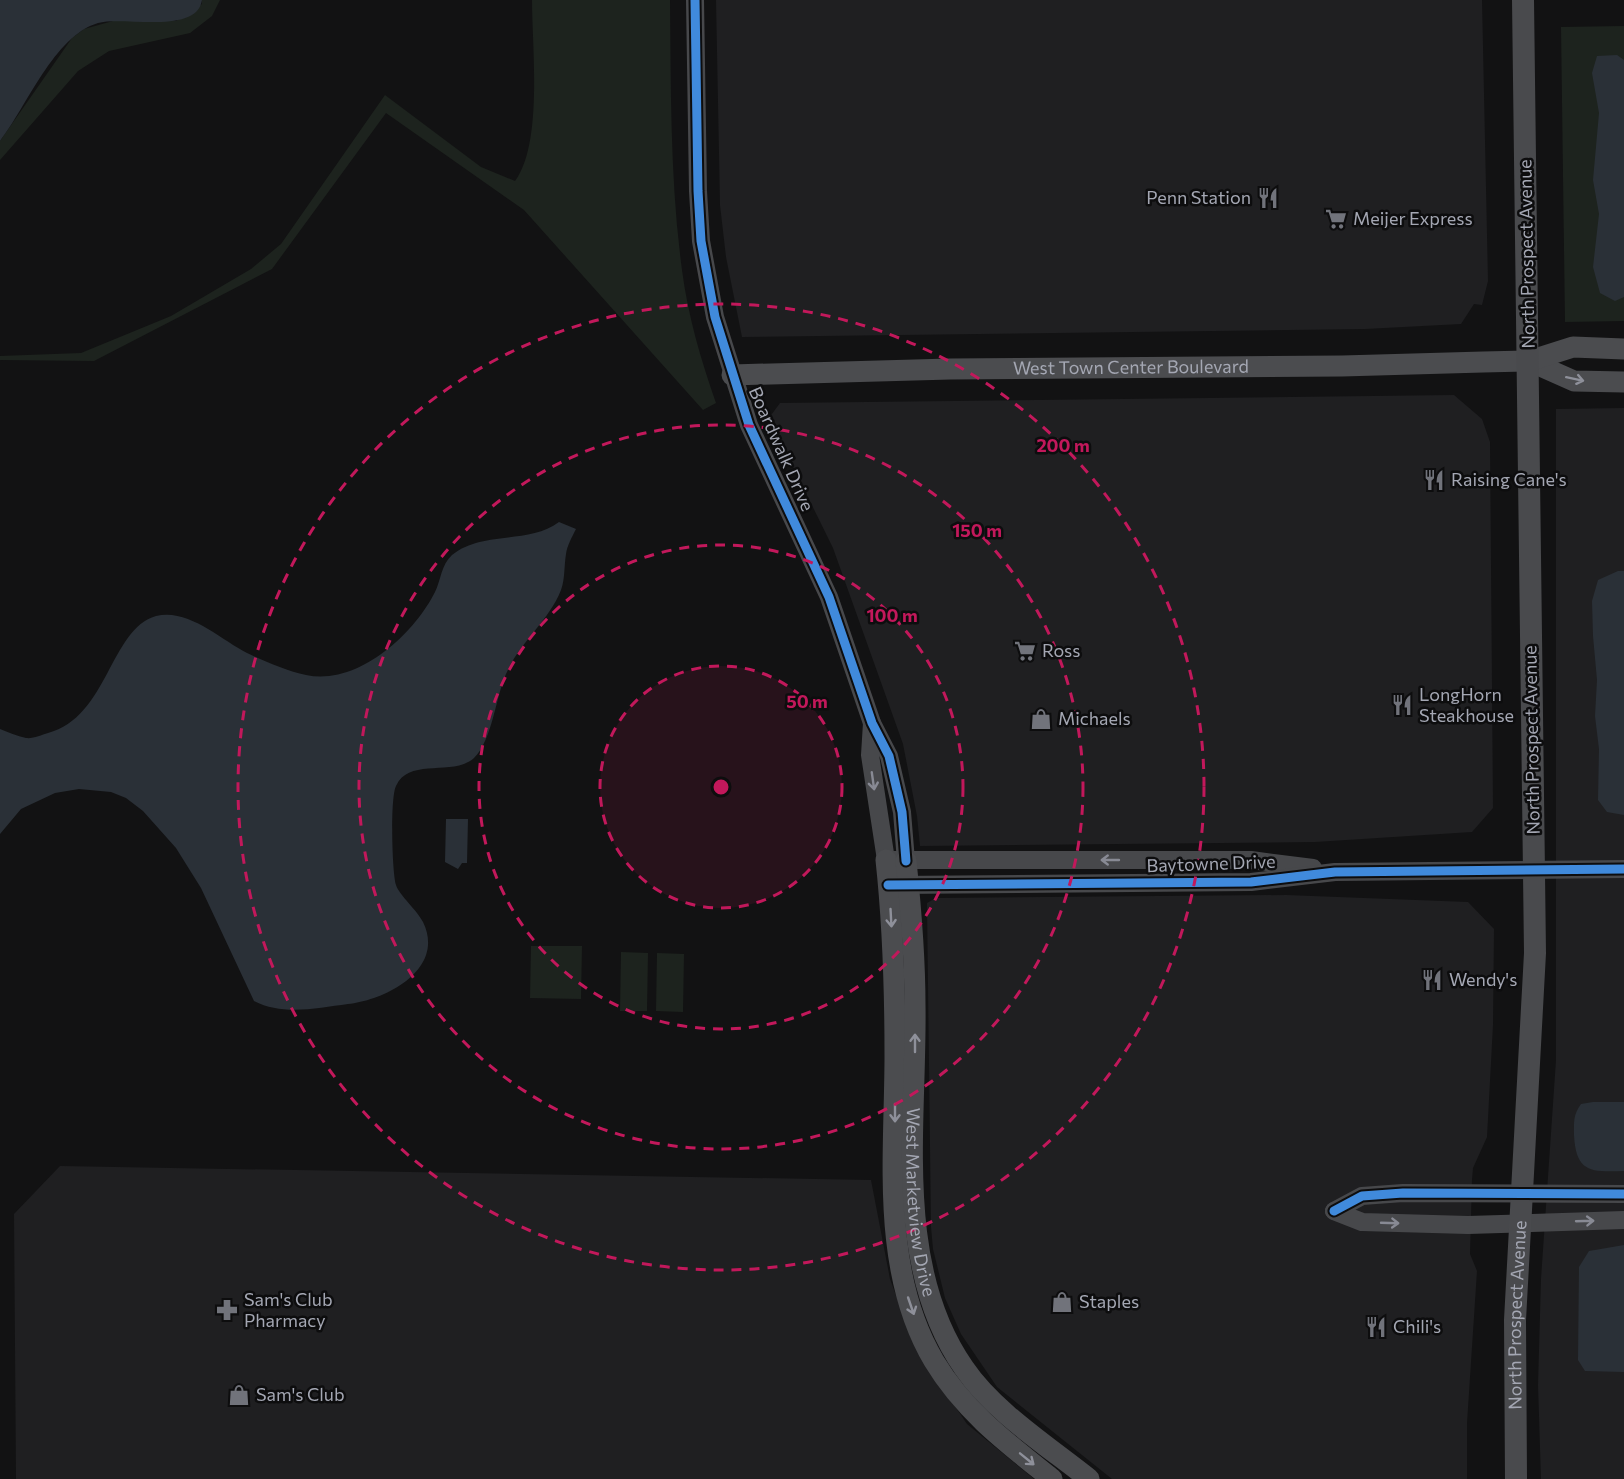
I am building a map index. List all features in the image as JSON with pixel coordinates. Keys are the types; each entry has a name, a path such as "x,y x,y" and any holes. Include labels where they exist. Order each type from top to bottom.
{"main road":[{"name":"North Prospect Avenue","path":"1516,1479 1514,1359 1534,975 1529,361 1523,0"},
{"name":"West Town Center Boulevard","path":"732,375 950,369 1342,366 1529,361 1573,347 1624,349"},
{"name":"West Town Center Boulevard","path":"1529,361 1574,381 1624,382"},
{"name":"West Marketview Drive","path":"896,860 915,1004 914,1185 918,1238 932,1300 953,1350 975,1383 1089,1479"},
{"name":"West Marketview Drive","path":"899,885 895,1004 896,1241 905,1291 919,1330 934,1361 958,1395 988,1427 1052,1479"}],"street":[{"name":"Boardwalk Drive","path":"695,0 697,181 701,242 708,288 732,375 754,438 829,597 872,723 870,755 896,860"},
{"name":"Baytowne Drive","path":"896,860 1251,860 1335,872"},
{"name":"Baytowne Drive","path":"899,885 1251,882 1335,872 1624,869"},
{"path":"1624,1194 1403,1193 1362,1196 1334,1211 1362,1222 1468,1226 1624,1220"}],"shaded area":[{"path":"0,0 202,0 197,11 174,21 110,21 82,30 55,57 0,141"},
{"path":"202,0 220,0 212,16 190,33 109,51 78,71 0,160 0,141 72,38 84,29 113,21 176,21 202,4"},
{"path":"532,0 670,0 672,135 678,236 691,321 716,403 703,410 524,210 386,113 272,269 94,361 0,360 0,356 81,353 171,316 251,269 281,244 385,95 481,167 515,181 524,164 533,119"},
{"path":"716,0 1482,0 1488,281 1482,305 1474,304 1461,324 1365,329 742,337 726,257 720,205"},
{"path":"1624,26 1624,321 1565,322 1561,27"},
{"path":"1617,55 1624,60 1624,297 1615,301 1600,293 1593,267 1599,214 1593,180 1599,113 1592,73 1597,56"},
{"path":"1454,395 1482,419 1490,442 1493,808 1472,832 1315,842 920,846 917,816 903,744 833,548 769,418 780,403"},
{"path":"1624,408 1624,1479 1541,1479 1538,1385 1541,1279 1556,1060 1556,409"},
{"path":"559,522 576,529 567,551 561,590 549,612 518,652 506,674 489,730 480,750 474,758 465,763 411,772 402,777 396,786 392,835 396,885 423,922 428,939 426,954 419,968 394,989 363,1001 312,1009 288,1010 265,1006 254,1001 201,888 176,848 143,811 126,798 111,792 79,789 55,793 21,809 0,834 0,729 29,738 68,724 84,710 128,638 141,624 156,616 180,616 203,626 247,653 283,668 306,675 326,676 345,673 364,665 399,640 426,608 435,592 443,568 452,555 464,547 534,533"},
{"path":"1618,571 1624,571 1624,815 1607,812 1598,800 1599,749 1595,716 1597,680 1592,601 1598,580"},
{"path":"446,819 468,819 467,863 462,863 458,869 445,862"},
{"path":"1286,895 1468,902 1494,929 1493,1025 1487,1137 1473,1168 1472,1180 1470,1254 1477,1271 1467,1423 1467,1479 1112,1479 997,1387 961,1334 945,1298 933,1249 931,1227 927,903 936,898"},
{"path":"531,946 582,946 581,999 530,998"},
{"path":"621,952 648,953 647,1011 620,1011"},
{"path":"657,953 684,954 683,1012 656,1011"},
{"path":"1624,1102 1624,1171 1587,1168 1578,1157 1574,1135 1575,1115 1581,1104"},
{"path":"60,1166 871,1180 890,1279 915,1347 967,1424 1034,1479 16,1479 14,1214"},
{"path":"1624,1245 1624,1372 1585,1371 1578,1360 1579,1267 1589,1251"}],"cycle path":[{"path":"695,0 701,241 715,317 749,425 829,597 872,723 889,756 902,812 906,861"},
{"path":"888,885 1251,882 1335,872 1624,869"},
{"path":"1334,1211 1362,1196 1403,1193 1624,1194"}],"place":[{"name":"Penn Station","path":"1268,198"},
{"name":"Meijer Express","path":"1336,219"},
{"name":"Raising Cane's","path":"1434,480"},
{"name":"Ross","path":"1025,651"},
{"name":"LongHorn Steakhouse","path":"1402,705"},
{"name":"Michaels","path":"1041,719"},
{"name":"Wendy's","path":"1432,980"},
{"name":"Staples","path":"1062,1302"},
{"name":"Sam's Club Pharmacy","path":"227,1310"},
{"name":"Chili's","path":"1376,1327"},
{"name":"Sam's Club","path":"239,1395"}]}
